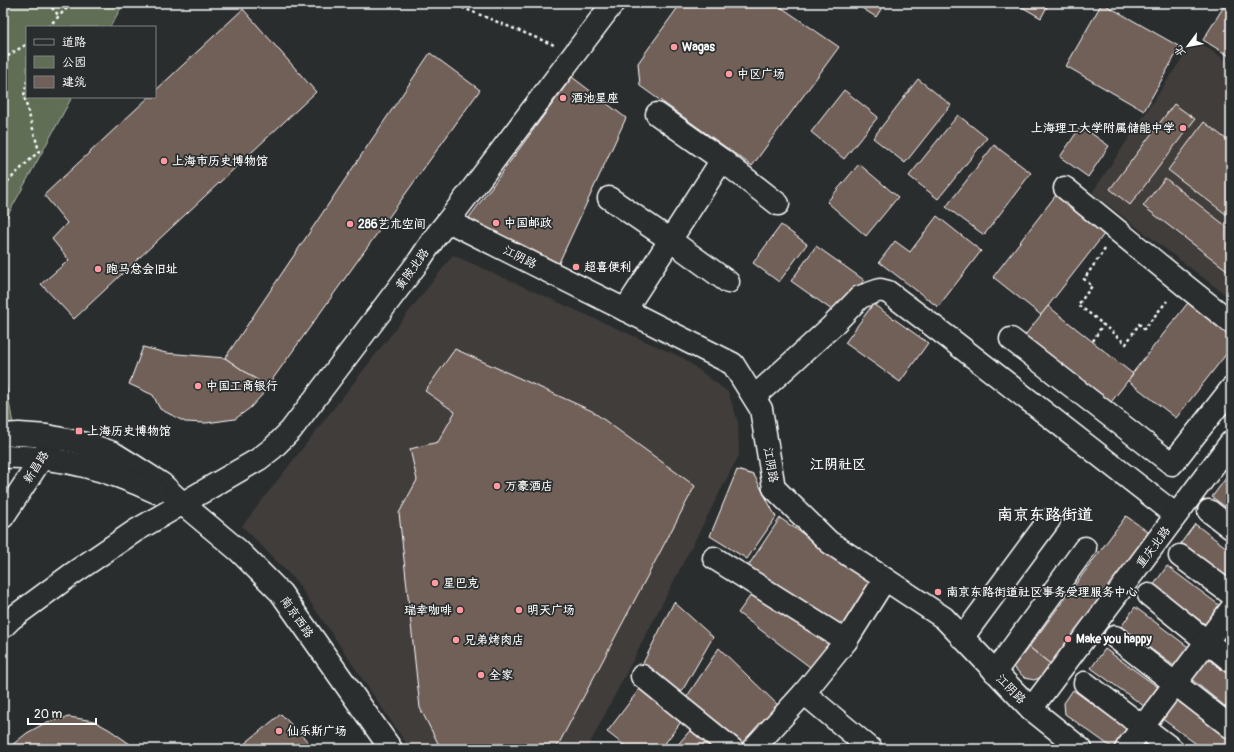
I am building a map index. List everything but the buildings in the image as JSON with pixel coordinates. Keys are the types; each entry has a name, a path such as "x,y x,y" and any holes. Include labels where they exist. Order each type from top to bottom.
{"street":[{"name":"黄陂北路","path":"3,627 11,619 135,531 259,459 273,448 291,430 419,261 435,237 613,3"},
{"path":"657,114 722,160 778,204"},
{"path":"625,310 722,160"},
{"path":"1065,188 1182,284 1231,322"},
{"path":"609,198 728,282"},
{"name":"江阴路","path":"448,221 733,364 761,409 774,488 829,542 944,618 967,648 995,672 1031,709 1058,742 1081,749"},
{"path":"754,397 830,327 860,297 880,290 888,292 1176,515"},
{"path":"1011,339 1172,464 1231,389"},
{"name":"南京西路","path":"3,435 19,434 55,438 77,442 113,453 162,484 183,504 239,551 281,593 391,749"},
{"name":"新昌路","path":"3,517 55,438"},
{"name":"重庆北路","path":"1031,709 1176,515 1228,454"},
{"name":"南京西路","path":"3,457 42,458 81,466 134,482 183,504"},
{"path":"1209,511 1231,528"},
{"path":"967,648 1049,520"},
{"path":"995,672 1085,548"},
{"path":"1180,556 1231,594"},
{"path":"714,558 846,641"},
{"path":"753,749 804,693 846,641 885,579"},
{"path":"1149,595 1231,661"},
{"path":"1126,749 1231,609"},
{"path":"1115,637 1231,727"},
{"path":"642,676 732,749"},
{"path":"1086,683 1172,749"},
{"path":"804,693 871,749"}],"path":[{"path":"48,3 59,16"},
{"path":"49,26 72,3"},
{"path":"451,3 574,54"},
{"path":"3,60 12,52 26,45"},
{"path":"3,186 39,150 24,96 26,86"},
{"path":"1118,230 1084,279 1092,286 1078,305 1126,344 1139,324 1144,328 1182,284"},
{"path":"1093,341 1103,324"}],"shaded area":[{"name":"上海理工大学附属储能中学","path":"1195,39 1231,64 1231,299 1092,193"},
{"name":"明天广场","path":"453,255 683,358 728,392 738,422 739,455 587,749 410,749 296,581 242,526"}],"green space":[{"path":"3,3 124,3 111,26 26,26 26,98 71,98 3,224"},
{"path":"3,368 13,424 3,426"}],"place":[{"name":"Wagas","path":"674,47"},
{"name":"中区广场","path":"729,74"},
{"name":"酒池星座","path":"563,98"},
{"name":"上海理工大学附属储能中学","path":"1183,128"},
{"name":"上海市历史博物馆","path":"164,161"},
{"name":"中国邮政","path":"496,223"},
{"name":"286艺术空间","path":"350,224"},
{"name":"超喜便利","path":"576,267"},
{"name":"跑马总会旧址","path":"98,269"},
{"name":"中国工商银行","path":"198,386"},
{"name":"上海历史博物馆","path":"79,431"},
{"name":"万豪酒店","path":"497,486"},
{"name":"星巴克","path":"435,583"},
{"name":"南京东路街道社区事务受理服务中心","path":"938,592"},
{"name":"瑞幸咖啡","path":"460,610"},
{"name":"明天广场","path":"519,610"},
{"name":"Make you happy","path":"1068,639"},
{"name":"兄弟烤肉店","path":"456,640"},
{"name":"全家","path":"481,675"},
{"name":"仙乐斯广场","path":"279,731"}],"district":[{"name":"江阴社区","path":"838,464"},
{"name":"南京东路街道","path":"1045,514"}]}
